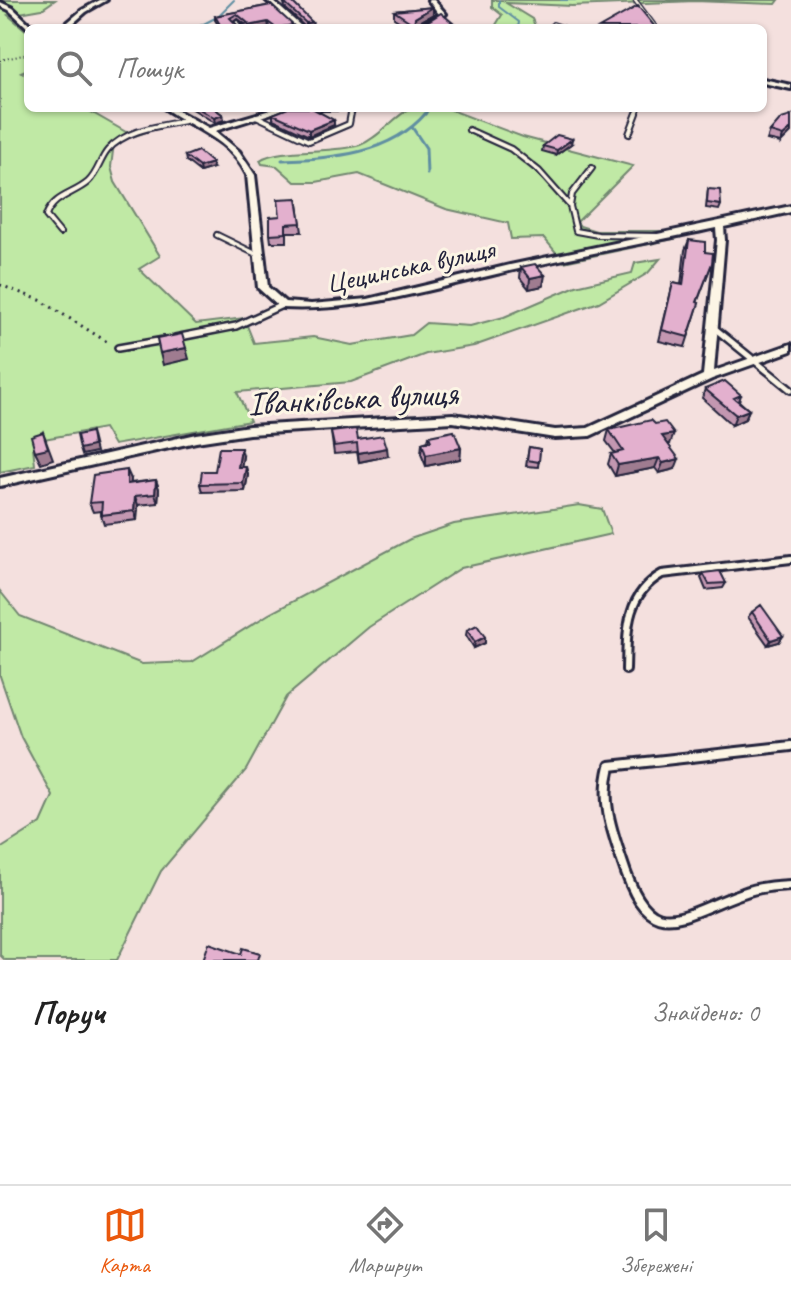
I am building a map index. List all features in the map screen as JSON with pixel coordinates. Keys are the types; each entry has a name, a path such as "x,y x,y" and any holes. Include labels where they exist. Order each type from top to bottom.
{"street":[{"path":"69,24 104,0"},
{"path":"269,0 296,24"},
{"path":"426,24 443,14 431,0"},
{"path":"0,4 11,9 27,24"},
{"path":"767,82 791,87"},
{"name":"Цецинська вулиця","path":"175,112 207,131 246,161 251,175 263,288 282,305 317,307 378,300 529,264 791,209"},
{"path":"207,131 270,112"},
{"path":"708,377 720,225"},
{"name":"Іванківська вулиця","path":"0,482 196,438 249,430 453,418 479,419 540,433 570,436 590,432 708,377 791,347"}],"lane":[{"path":"635,0 653,24"},
{"path":"256,116 309,141 349,124 351,112"},
{"path":"629,134 637,112"},
{"path":"60,233 46,216 47,210 52,202 94,176 103,155 113,144 189,120"},
{"path":"469,130 495,141 522,158 539,171 570,206"},
{"path":"592,168 572,194 570,206 576,231 586,234 669,236"},
{"path":"217,235 258,255"},
{"path":"118,348 236,326 282,305"},
{"path":"713,327 791,390"},
{"path":"626,670 630,612 637,592 647,580 662,574 791,559"},
{"path":"791,746 610,766 604,785 607,820 637,900 652,915 675,920 701,914 738,894 791,885"}],"path":[{"path":"0,60 24,55"},
{"path":"0,285 40,300 118,348"}],"green space":[{"path":"0,0 55,0 42,9 8,15 24,29 24,71 21,72 24,74 24,112 91,112 126,132 170,124 114,143 111,167 115,182 160,256 139,269 196,324 244,318 254,343 313,337 352,345 411,335 426,323 470,326 504,317 576,286 632,273 635,263 660,259 648,273 599,302 474,346 426,354 351,382 237,392 250,421 114,445 104,428 44,439 33,447 35,465 0,472"},
{"path":"492,0 779,0 776,4 695,1 572,6 506,3 532,19 534,24 496,24 502,15 492,7"},
{"path":"405,112 457,112 523,137 633,166 577,222 596,231 672,231 679,238 564,262 544,238 511,239 508,223 446,209 359,174 316,182 295,182 277,166 262,164 260,160 280,153 360,145"},
{"path":"579,505 602,509 611,534 461,568 369,627 286,697 246,770 161,871 117,960 5,960 0,955 0,849 41,823 53,796 21,737 0,676 0,591 20,616 142,664 192,662 269,614 410,539 454,524"}],"building":[{"path":"292,2 312,22 306,23 284,3"},
{"path":"271,5 292,24 245,24 248,23 237,14 230,18 236,24 220,24 215,16"},
{"path":"638,6 653,24 606,24"},
{"path":"433,7 415,18 414,23 425,23 441,13 454,24 407,24 409,21 394,11"},
{"path":"204,112 223,115 214,118"},
{"path":"319,112 334,120 309,130 273,114"},
{"path":"791,116 791,129 783,136 770,132 781,119"},
{"path":"557,135 572,139 557,150 543,146"},
{"path":"198,151 212,163 199,167 185,156"},
{"path":"708,189 720,190 721,205 707,203"},
{"path":"297,198 301,223 286,224 286,233 270,234 270,217 280,216 278,199"},
{"path":"689,240 705,242 705,252 713,253 688,337 662,330 673,283 683,285"},
{"path":"535,264 545,275 530,278 521,267"},
{"path":"182,334 186,348 160,353 157,339"},
{"path":"725,381 741,395 734,398 749,410 736,415 705,389"},
{"path":"651,420 655,424 665,422 674,434 662,436 679,459 663,463 659,458 618,465 611,454 623,451 609,430"},
{"path":"356,429 358,439 383,435 387,448 358,453 357,443 334,446 331,432"},
{"path":"454,431 461,448 426,455 422,443 431,441 429,436"},
{"path":"43,432 48,448 35,451 31,436"},
{"path":"91,432 93,446 80,449 77,435"},
{"path":"529,447 540,449 539,462 527,460"},
{"path":"219,448 241,448 238,467 246,467 243,483 200,484 202,471 215,471"},
{"path":"127,470 127,484 156,480 155,494 135,496 134,511 101,515 102,502 89,503 93,475"},
{"path":"720,571 726,583 709,584 703,573"},
{"path":"761,605 783,636 771,640 752,612"},
{"path":"477,625 485,637 475,642 467,630"},
{"path":"209,943 241,954 243,948 260,953 258,960 203,960"}],"waterway":[{"path":"204,24 217,17 234,0"},
{"path":"499,0 499,7 519,24"},
{"path":"561,0 615,0"},
{"path":"412,127 424,115"},
{"path":"282,160 360,152 395,138 412,127"},
{"path":"412,127 426,148 427,174"}]}
